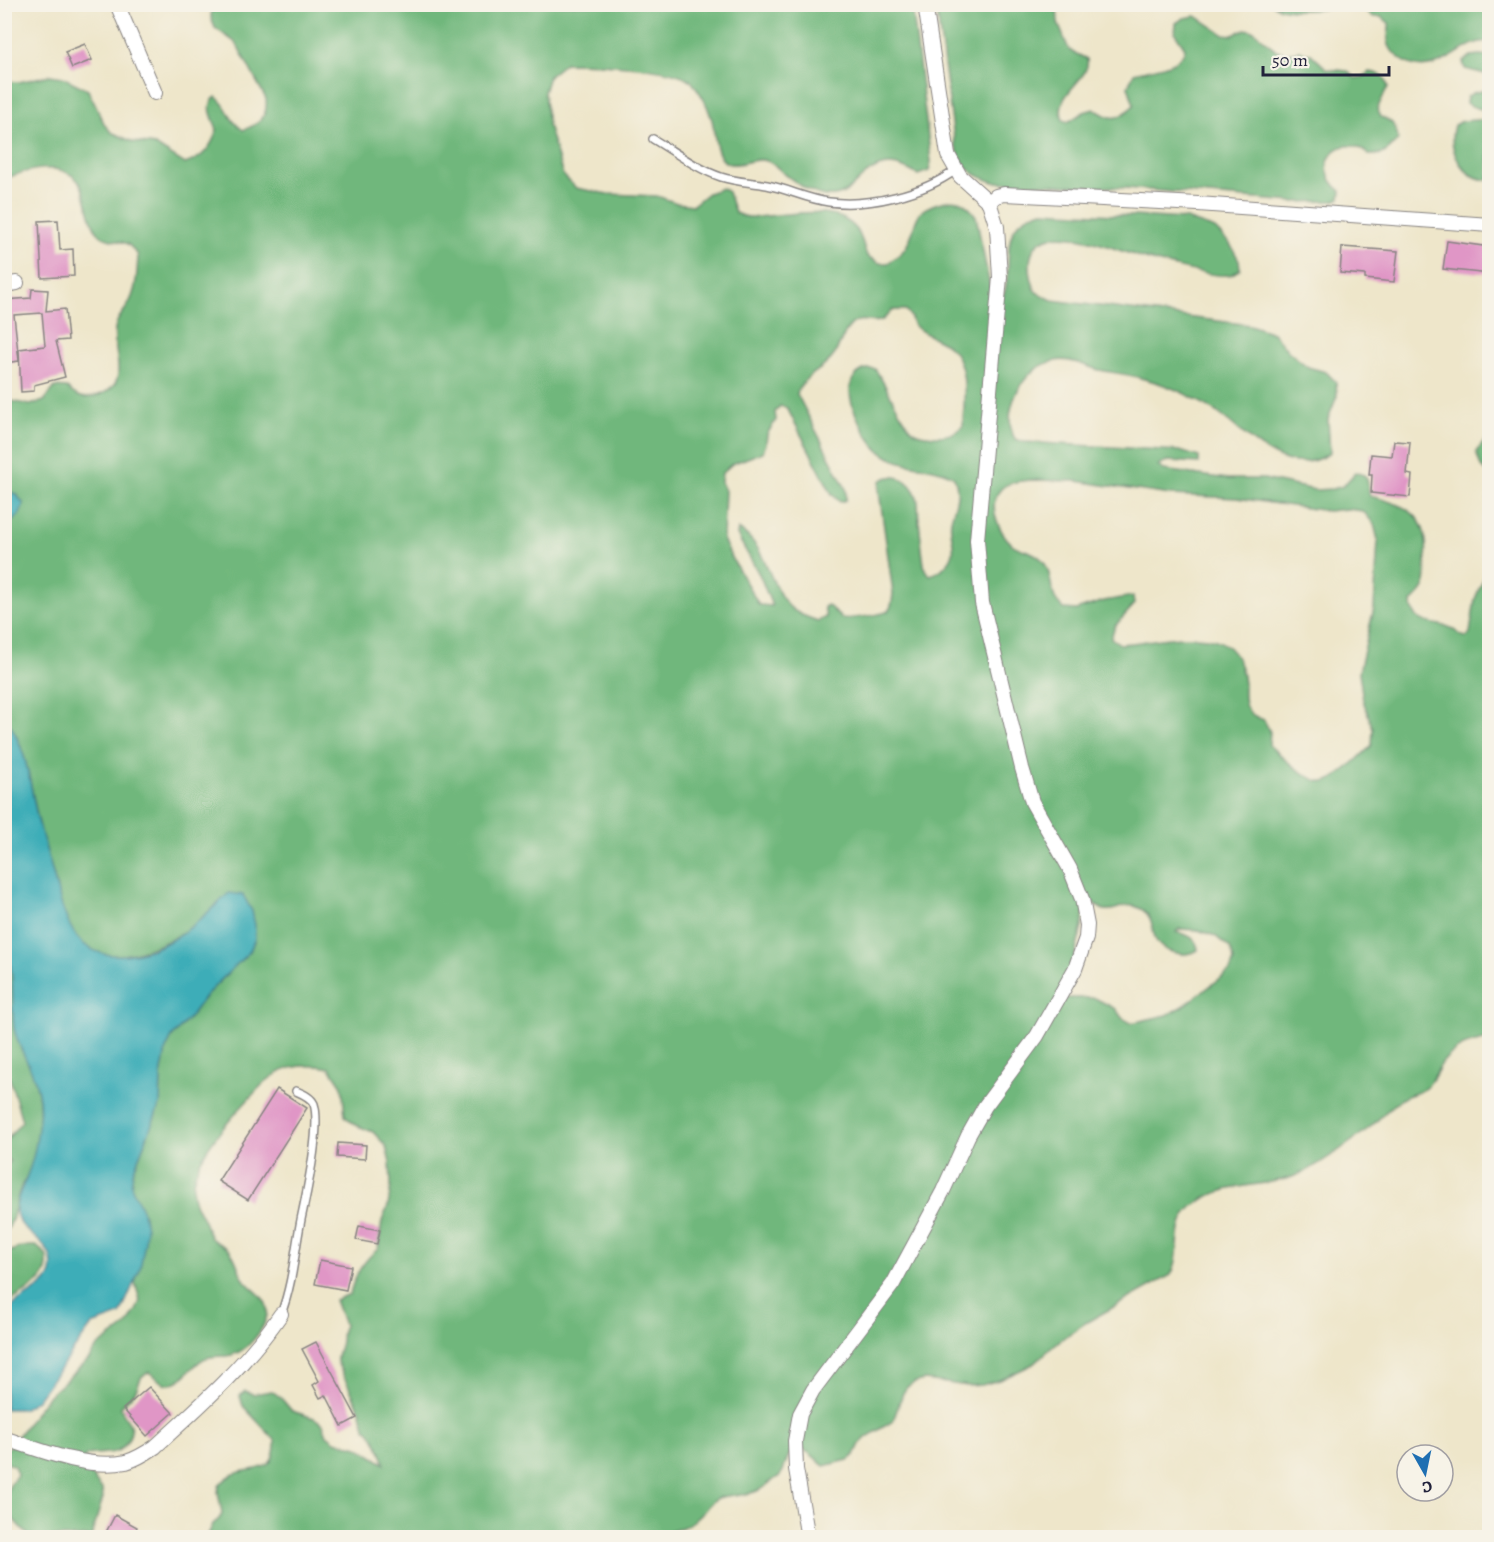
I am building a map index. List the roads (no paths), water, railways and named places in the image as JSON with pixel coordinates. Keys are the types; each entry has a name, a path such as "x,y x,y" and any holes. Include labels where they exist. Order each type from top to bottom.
{"street":[{"path":"117,4 155,93"},
{"path":"808,1538 796,1469 795,1441 801,1414 813,1390 893,1284 985,1106 1037,1036 1075,969 1086,938 1087,925 1082,899 1070,869 1032,802 982,603 977,540 1000,277 997,227 989,202 956,170 948,155 926,4"},
{"path":"989,202 996,196 1004,194 1198,204 1490,225"},
{"path":"4,1438 79,1460 119,1463 143,1455 155,1447 229,1378 281,1314"}],"lane":[{"path":"653,139 722,178 768,185 829,202 874,200 912,192 929,187 956,170"},
{"path":"281,1314 293,1273 312,1165 316,1116 311,1098 296,1091"}],"water":[{"path":"5,491 16,494 23,503 18,517 5,525"},
{"path":"5,717 23,752 39,824 63,910 77,937 87,946 112,955 139,953 153,949 184,932 229,893 243,895 252,911 255,925 255,938 250,951 207,994 172,1037 166,1049 161,1076 160,1104 133,1172 131,1186 143,1212 146,1228 145,1242 140,1269 120,1315 92,1325 37,1400 23,1409 5,1409 5,1314 49,1278 51,1261 43,1245 22,1225 16,1208 34,1153 40,1107 35,1082 14,1028 11,966 5,946"}]}
